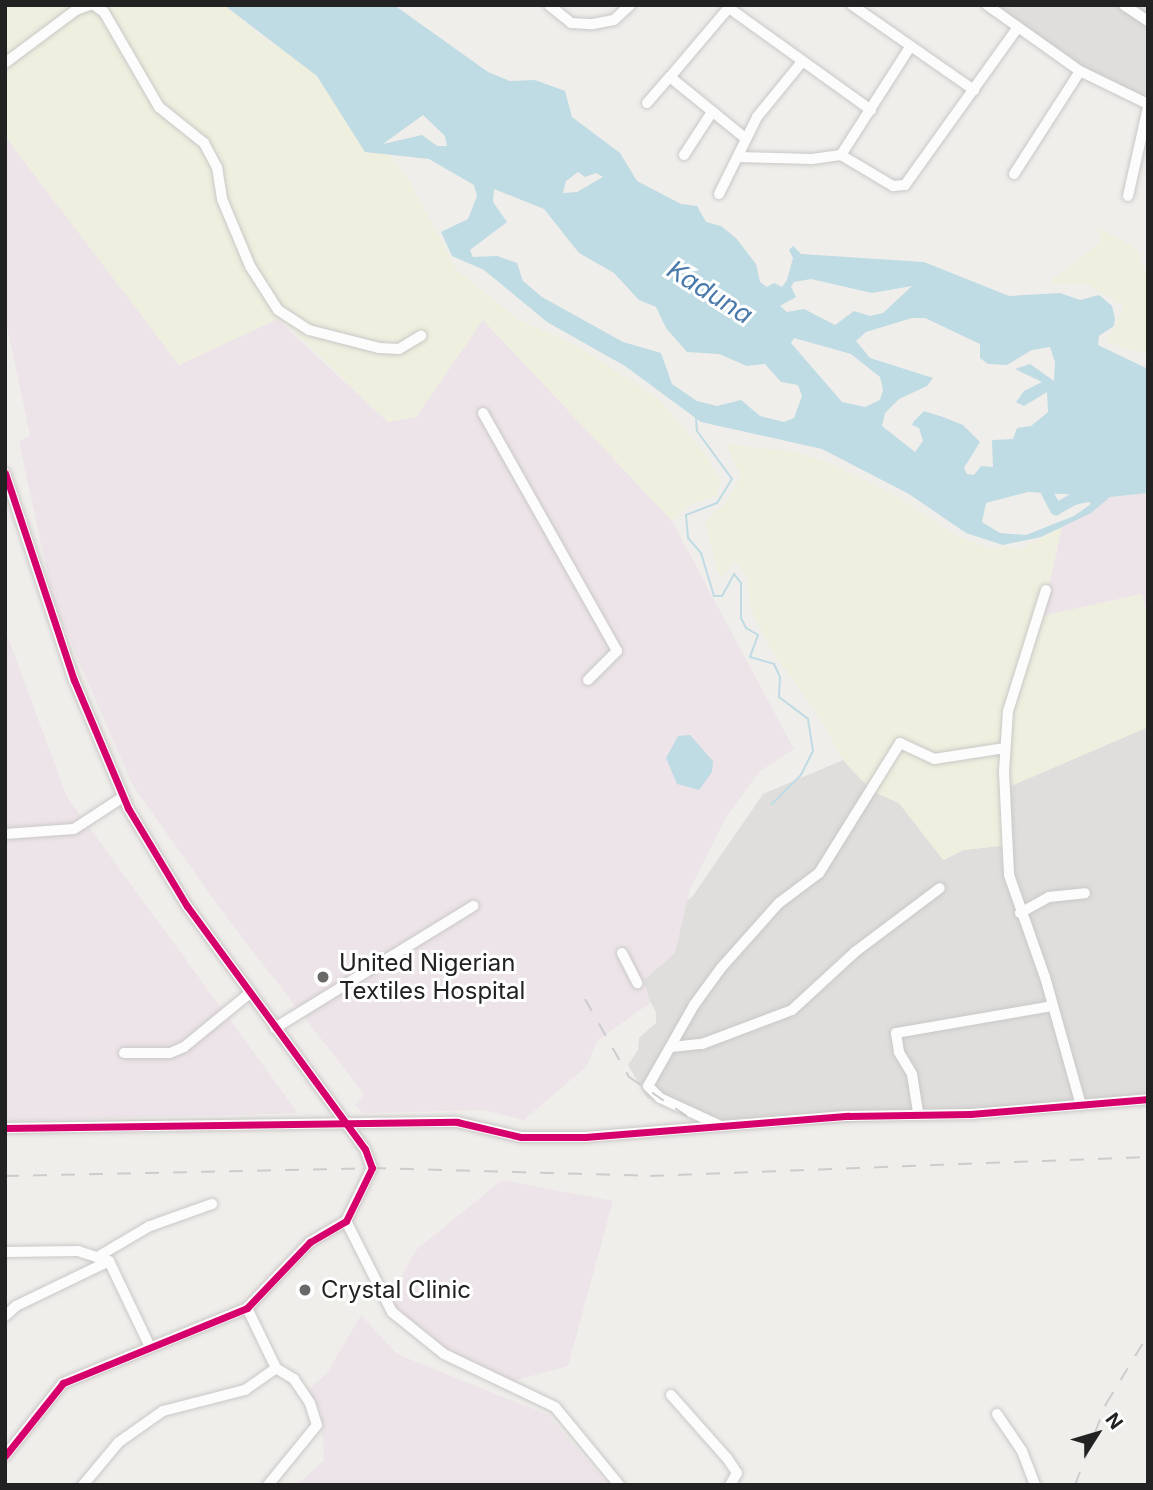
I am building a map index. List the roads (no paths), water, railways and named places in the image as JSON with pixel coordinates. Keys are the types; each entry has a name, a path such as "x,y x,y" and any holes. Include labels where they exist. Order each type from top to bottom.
{"street":[{"path":"5,63 76,10 92,5 104,12 159,107 204,143 217,167 222,199 250,266 278,310 309,330 379,348 398,349 421,337"},
{"path":"549,5 571,23 593,24 614,20 630,5"},
{"path":"852,5 974,90"},
{"path":"987,5 1080,71 1148,106 1128,197"},
{"path":"1124,5 1148,22"},
{"path":"647,103 730,7 801,63 871,110"},
{"path":"738,157 812,159 841,155 893,186 905,185 1018,27"},
{"path":"841,155 910,47"},
{"path":"719,194 745,138 801,63"},
{"path":"1014,174 1080,71"},
{"path":"670,77 745,138"},
{"path":"684,155 712,111"},
{"path":"483,413 617,651 588,680"},
{"path":"5,473 74,680 123,797 166,873 343,1124 365,1149 372,1168 346,1221 310,1242 247,1308 222,1322 149,1345 55,1388 5,1456"},
{"path":"1046,590 1008,711 1005,748 1009,875 1053,1006 1081,1105"},
{"path":"721,1127 650,1091 648,1086 694,1004 750,932 779,903 819,873 900,743 934,759 1005,748"},
{"path":"5,834 74,829 123,797"},
{"path":"671,1047 702,1044 792,1010 855,952 940,888"},
{"path":"1020,914 1049,897 1085,892"},
{"path":"275,1028 473,906"},
{"path":"622,953 637,983"},
{"path":"124,1053 170,1054 184,1047 250,993"},
{"path":"918,1112 912,1074 896,1033 1053,1006"},
{"path":"5,1128 457,1122 521,1137 585,1137 918,1112 971,1114 1148,1099"},
{"path":"99,1256 150,1226 212,1204"},
{"path":"346,1221 392,1312 444,1354 555,1407 619,1485"},
{"path":"5,1252 78,1251 109,1261 149,1345"},
{"path":"5,1316 16,1306 109,1261"},
{"path":"247,1308 276,1368 294,1379 310,1404 317,1425 268,1485"},
{"path":"83,1485 119,1442 163,1411 245,1390 276,1368"},
{"path":"671,1395 727,1458 737,1473 731,1485"},
{"path":"997,1414 1022,1451 1035,1485"}],"water":[{"path":"224,5 394,5 488,72 510,81 535,80 565,91 572,117 620,153 637,181 681,204 697,206 706,222 721,226 736,238 756,264 760,282 767,287 774,283 782,287 787,280 793,258 789,250 793,246 801,254 924,262 1009,296 1060,293 1080,300 1099,295 1112,306 1115,318 1114,326 1099,336 1098,345 1148,369 1148,493 1110,497 1091,513 1041,537 1003,545 966,533 909,494 822,449 701,422 625,366 547,322 484,270 452,256 441,232 468,219 477,196 474,185 429,159 365,152 317,76","holes":["423,115 445,136 447,146 437,146 422,135 383,144","578,172 585,177 596,173 603,177 577,192 563,193 566,181","494,189 544,209 579,253 614,273 639,300 656,307 666,328 687,352 719,354 747,366 765,364 781,382 798,385 802,396 794,418 784,422 760,416 741,400 717,406 697,401 672,384 661,353 623,342 542,297 523,281 517,263 497,256 473,257 470,250 507,222 493,202","811,279 872,293 912,286 883,313 870,316 854,311 835,325 804,309 787,312 780,306 796,297 791,287 794,282","912,318 925,318 980,344 980,358 988,364 1007,365 1032,350 1050,347 1055,362 1054,381 1030,364 1015,369 1042,382 1024,391 1016,402 1024,406 1047,392 1048,412 1031,426 1017,428 1013,439 992,440 993,467 981,466 974,475 967,474 964,468 980,442 963,425 924,411 912,425 919,428 923,441 915,452 882,426 885,413 899,399 927,386 933,378 870,358 856,341 866,332","794,338 851,354 880,377 883,390 880,400 865,407 842,402 791,343","1028,492 1080,495 1091,504 1074,516 1026,535 1000,533 982,522 986,503"]},
{"path":"690,735 713,761 712,772 699,790 677,784 666,758 678,736"}],"waterway":[{"path":"696,418 697,431 732,479 717,503 686,515 688,538 701,553 714,596 722,596 734,574 741,583 741,618 746,628 758,635 750,657 774,664 780,677 779,697 808,719 813,751 800,776 772,804"},
{"name":"Kaduna","path":"1042,483 1056,509 1074,499 1103,493"}],"railway":[{"path":"585,999 629,1077 691,1119"},
{"path":"5,1176 372,1168 650,1176 1148,1157"},
{"path":"1075,1485 1106,1404 1148,1335"}],"place":[{"name":"United Nigerian Textiles Hospital","path":"323,977"},
{"name":"Crystal Clinic","path":"305,1290"}]}
